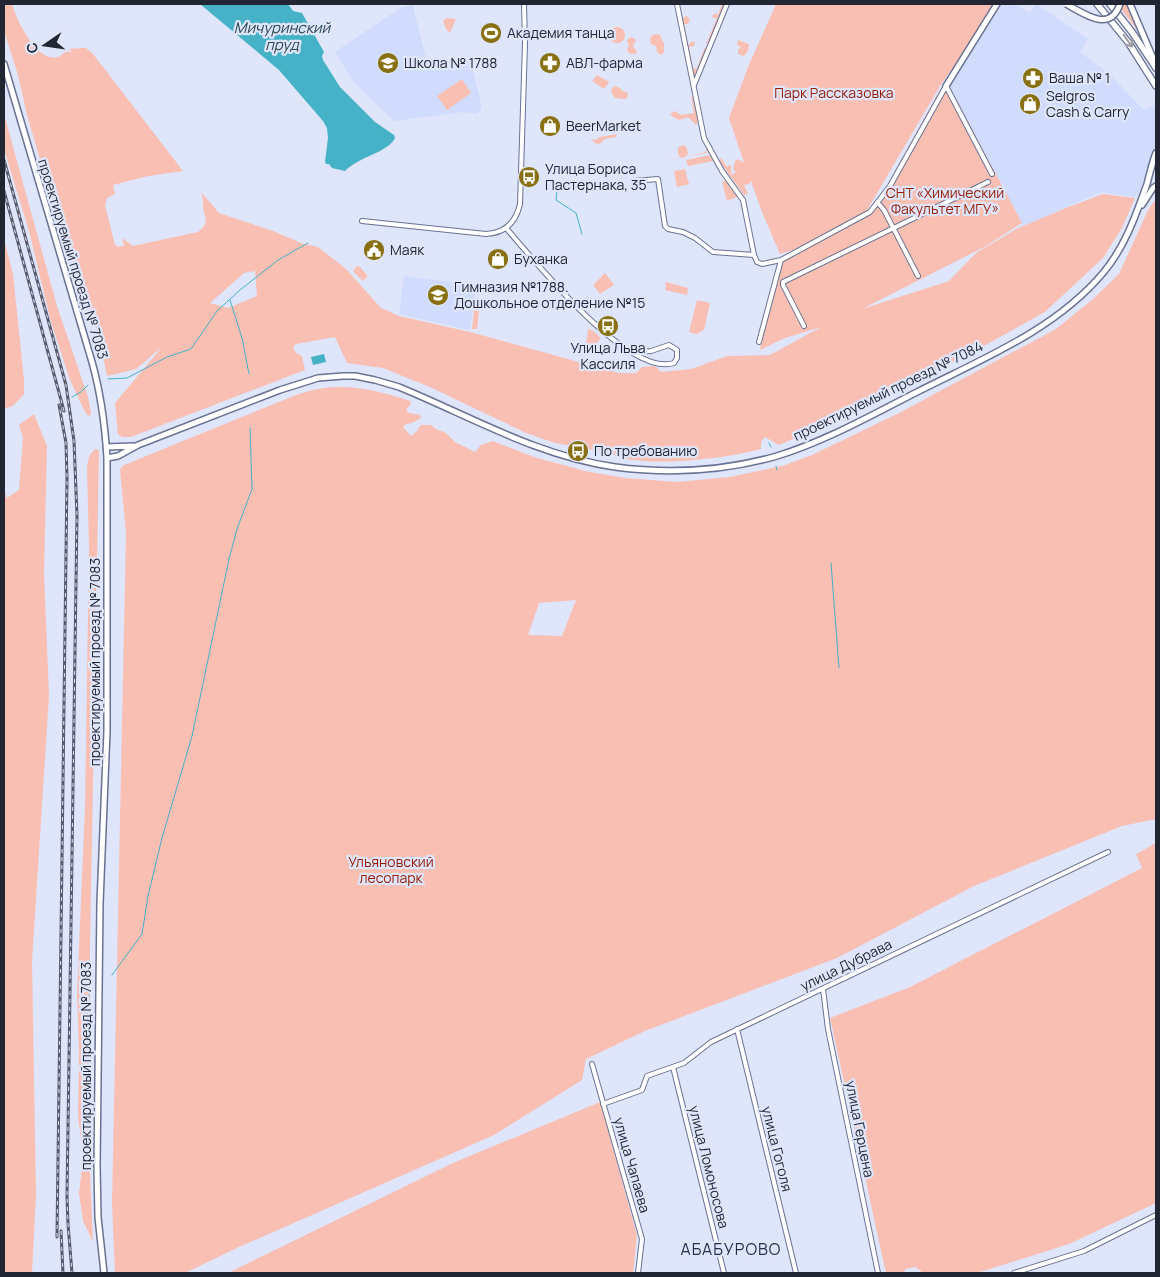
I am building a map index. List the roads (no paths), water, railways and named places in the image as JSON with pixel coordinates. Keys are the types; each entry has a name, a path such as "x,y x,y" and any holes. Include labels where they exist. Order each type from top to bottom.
{"main road":[{"path":"1097,4 1128,42 1156,86"},
{"path":"1110,4 1156,66"}],"street":[{"path":"362,221 486,234 496,233 506,228 514,220 520,204 525,43 524,4"},
{"path":"677,4 705,141 722,171 744,200 754,255 757,262 762,264 781,260 870,212 890,186 946,86 997,4"},
{"path":"693,87 726,4"},
{"path":"1066,4 1098,20 1112,16 1117,10 1118,4"},
{"path":"1073,4 1099,17 1110,14 1118,4"},
{"path":"1130,4 1156,66"},
{"name":"проектируемый проезд № 7083","path":"4,64 98,385 103,412 107,458 107,731 100,903 97,1166 98,1217 104,1273"},
{"path":"946,86 992,174"},
{"name":"проектируемый проезд № 7084","path":"107,458 118,456 138,445 299,383 318,378 343,376 375,380 398,387 520,441 572,458 614,467 673,471 752,462 776,456 823,438 973,364 1043,325 1085,292 1104,272 1118,253 1137,212 1156,153"},
{"path":"633,180 658,179 665,226 668,229 683,232 695,238 713,252 754,255"},
{"path":"804,326 783,282 988,182"},
{"name":"проектируемый проезд № 7084","path":"1137,212 1156,186"},
{"path":"878,203 884,210 918,276"},
{"path":"506,228 585,315 604,332 640,358 662,364 671,364 677,358 677,350 669,345 651,351 632,352"},
{"path":"759,342 781,260"},
{"name":"проектируемый проезд № 7084","path":"106,447 138,445"},
{"name":"улица Дубрава","path":"603,1104 642,1090 647,1076 684,1063 711,1042 737,1029 1108,852"},
{"name":"улица Герцена","path":"823,989 828,1030 878,1273"},
{"name":"улица Гоголя","path":"737,1029 796,1273"},
{"name":"улица Чапаева","path":"592,1064 642,1239 638,1273"},
{"name":"улица Ломоносова","path":"673,1067 724,1273"},
{"path":"1014,1273 1084,1252 1156,1215"}],"water":[{"name":"Мичуринский пруд","path":"200,4 288,4 293,11 302,13 324,52 323,60 340,87 375,122 394,135 395,138 392,143 357,162 345,171 332,168 329,164 326,164 328,138 327,128 323,121 279,70"},
{"path":"324,354 326,362 313,365 311,357"}],"waterway":[{"path":"546,179 557,189 556,200 576,213 582,234"},
{"path":"108,379 127,378 167,357 191,349 217,311 240,290 278,260 308,243"},
{"path":"230,300 242,338 249,374"},
{"path":"72,397 88,385"},
{"path":"112,975 142,934 148,896 162,838 192,736 229,559 237,529 252,489 250,428"},
{"path":"769,443 771,447"},
{"path":"776,466 777,470"},
{"path":"831,563 839,668"},
{"path":"87,1016 89,995"}],"railway":[{"path":"4,160 66,385 74,441 77,515 67,1196 72,1273"},
{"path":"4,191 64,411"},
{"path":"57,1237 67,478 66,443 59,405"},
{"path":"61,1231 63,1273"}],"place":[{"name":"Академия танца","path":"491,33"},
{"name":"Школа № 1788","path":"388,63"},
{"name":"АВЛ-фарма","path":"550,63"},
{"name":"Ваша № 1","path":"1033,78"},
{"name":"Selgros Cash & Carry","path":"1030,104"},
{"name":"BeerMarket","path":"550,126"},
{"name":"Улица Бориса Пастернака, 35","path":"529,177"},
{"name":"Маяк","path":"374,250"},
{"name":"Буханка","path":"498,259"},
{"name":"Гимназия №1788. Дошкольное отделение №15","path":"438,295"},
{"name":"Улица Льва Кассиля","path":"608,326"},
{"name":"По требованию","path":"578,451"}],"district":[{"name":"АБАБУРОВО","path":"731,1249"}],"park label":[{"name":"Парк Рассказовка","path":"834,93"},
{"name":"СНТ «Химический Факультет МГУ»","path":"945,202"},
{"name":"Ульяновский лесопарк","path":"391,870"}]}
